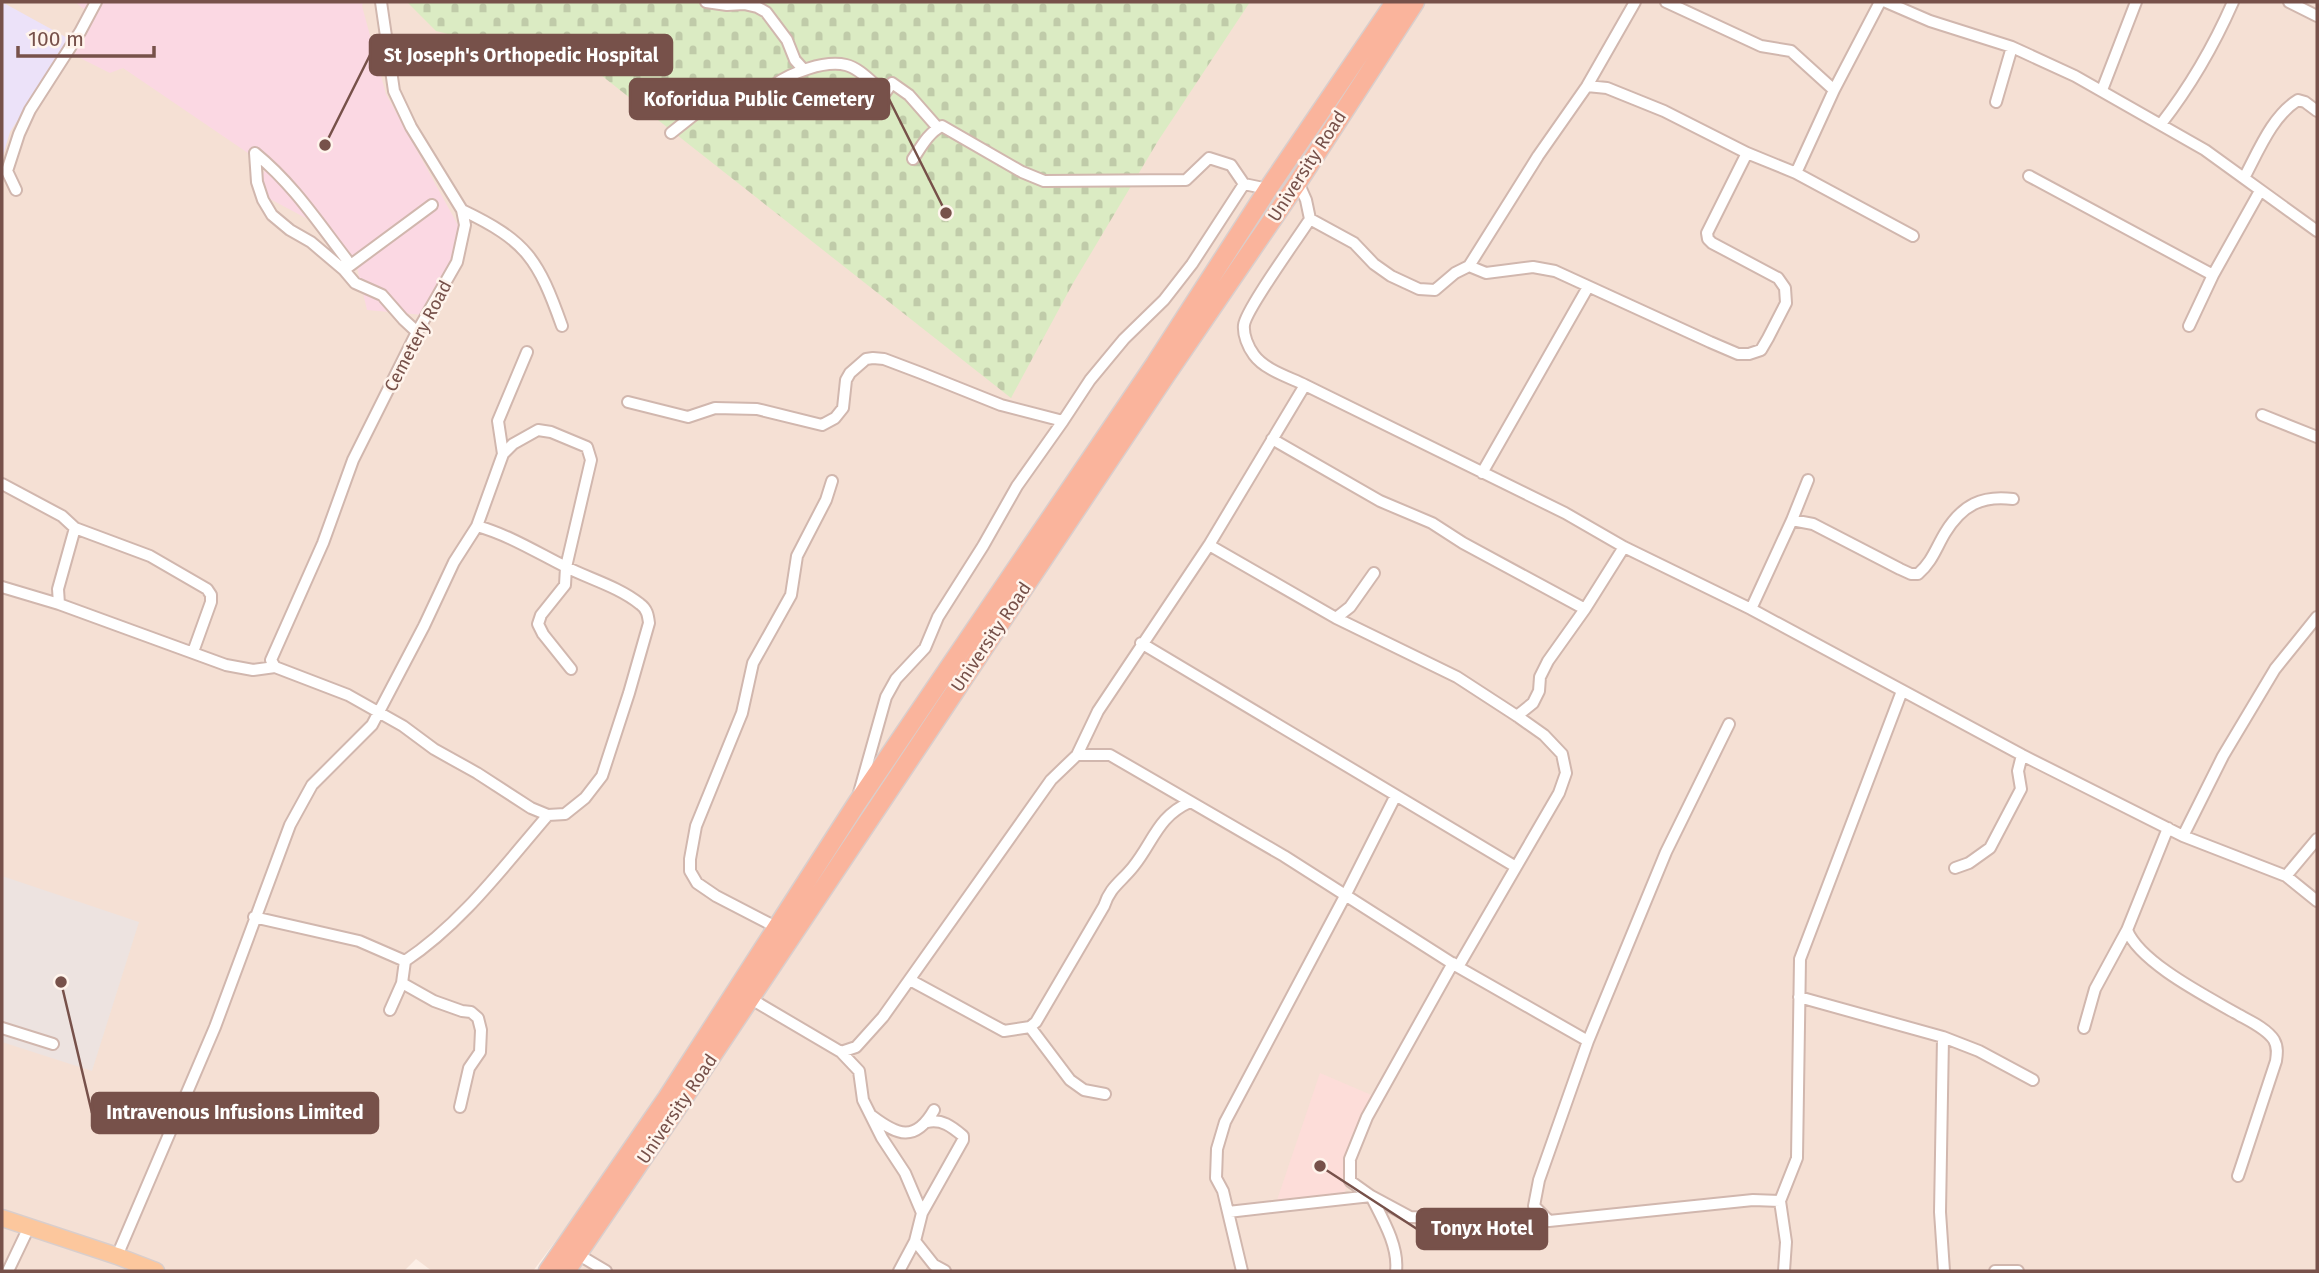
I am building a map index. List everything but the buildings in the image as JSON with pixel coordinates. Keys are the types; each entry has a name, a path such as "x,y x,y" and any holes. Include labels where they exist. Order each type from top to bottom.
{"highway":[{"name":"University Road","path":"548,1271 667,1098 857,803 1155,364 1268,189 1395,2"},
{"name":"University Road","path":"566,1271 1298,182 1415,2"}],"main road":[{"path":"2,1218 156,1271"}],"street":[{"path":"16,190 6,171 19,134 30,110 96,2"},
{"path":"381,2 394,91 411,127 462,210 495,226 516,241 533,260 549,289 562,326"},
{"path":"705,2 744,4 766,12 787,40 795,60 804,70"},
{"path":"1310,219 1354,243 1374,264 1391,276 1419,289 1434,290 1455,273 1469,266 1538,156 1587,86 1634,2"},
{"path":"1666,2 1761,47 1790,51 1834,90"},
{"path":"1796,173 1834,90 1880,2"},
{"path":"1886,2 1930,21 2012,47 2102,90 2205,150 2317,232"},
{"path":"2102,90 2136,2"},
{"path":"2161,124 2174,108 2221,30 2233,2"},
{"path":"2289,2 2317,16"},
{"path":"1996,102 2012,47"},
{"path":"671,133 729,87 754,103 787,76 804,70 846,65 885,93 892,83 909,95 938,128"},
{"path":"1587,86 1606,88 1664,111 1747,153 1796,173 1913,236"},
{"path":"2244,178 2269,132 2290,105 2298,100 2317,111"},
{"path":"913,159 927,138 942,127 1022,172 1044,181 1186,180 1209,158 1231,165 1244,184 1268,189"},
{"path":"344,270 347,260 293,188 255,153 257,182 272,215 311,242 355,282 382,295 417,332"},
{"path":"1469,266 1486,273 1533,267 1555,271 1738,354 1749,355 1761,350 1786,303 1785,288 1778,278 1712,243 1707,233 1747,153"},
{"path":"2029,177 2213,275"},
{"path":"1298,182 1310,219 1244,324 1246,341 1255,357 1271,369 1565,513 1624,547 1751,609 2022,755 2183,836 2286,876 2317,901"},
{"path":"857,803 863,772 886,697 896,679 925,648 938,617 983,547 1017,486 1090,380 1124,339 1164,300 1192,264 1244,184"},
{"path":"2189,326 2213,275 2260,191"},
{"path":"344,270 432,205"},
{"name":"Cemetery Road","path":"275,667 271,660 323,543 353,460 417,332 457,262 465,225 462,210"},
{"path":"1482,473 1588,287"},
{"path":"503,454 498,421 527,352"},
{"path":"628,402 688,417 715,408 757,409 822,425 835,418 844,408 846,380 850,373 866,359 873,358 884,359 1001,405 1063,421"},
{"path":"841,1052 856,1047 883,1017 1051,780 1077,755 1098,711 1209,545 1305,385"},
{"path":"2262,415 2317,437"},
{"path":"117,1256 215,1027 290,825 312,785 372,724 424,626 454,562 477,526 503,454 513,444 538,430 551,432 587,447 590,451 591,460 566,567 565,584 541,615 538,624 571,669"},
{"path":"1272,439 1380,501 1432,523 1499,563 1585,608"},
{"path":"1751,609 1808,480"},
{"path":"776,927 697,883 690,871 690,859 696,826 741,713 753,663 791,595 797,556 826,500 832,481"},
{"path":"2,484 62,516 75,528 150,556 207,589 211,602 193,652"},
{"path":"1792,520 1813,524 1900,569 1918,574 1931,560 1945,532 1962,513 1979,500 1994,497 2013,499"},
{"path":"2,587 60,604 226,665 253,670 275,667 348,695 403,726 434,749 531,808 548,815 565,814 584,798 602,776 649,623 647,612 642,605 617,591 502,533 477,526"},
{"path":"60,604 58,589 75,528"},
{"path":"1209,545 1336,618 1457,677 1544,735 1562,754 1566,773 1559,793 1367,1117 1350,1159 1350,1181 1410,1217 1549,1221 1753,1200 1780,1201"},
{"path":"1517,716 1533,702 1548,661 1624,547"},
{"path":"1336,618 1350,607 1374,573"},
{"path":"2183,836 2222,756 2269,680 2317,617"},
{"path":"1141,643 1516,867"},
{"path":"1784,1271 1786,1242 1780,1201 1797,1158 1800,959 1902,691"},
{"path":"1549,1221 1534,1206 1539,1180 1588,1041 1666,852 1729,723"},
{"path":"1077,755 1110,755 1284,856 1455,965 1588,1041"},
{"path":"1955,868 1969,863 1990,848 2021,789 2018,771 2022,755"},
{"path":"1242,1271 1223,1191 1216,1178 1217,1149 1226,1122 1395,797"},
{"path":"909,980 1004,1031 1030,1027 1036,1022 1104,906 1108,892 1133,866 1160,823 1172,811 1190,802"},
{"path":"390,1010 402,983 405,961 426,947 454,921 548,815"},
{"path":"2084,1028 2095,989 2127,930 2168,828"},
{"path":"2286,876 2317,839"},
{"path":"254,916 359,941 405,961"},
{"path":"2127,930 2145,953 2182,982 2257,1025 2274,1039 2277,1048 2276,1061 2238,1176"},
{"path":"402,983 434,1001 471,1012 478,1018 481,1030 480,1052 469,1068 460,1107"},
{"path":"1799,997 1943,1037 1979,1051 2033,1080"},
{"path":"751,999 841,1052 859,1071 863,1100 882,1138 905,1173 922,1213"},
{"path":"1030,1027 1070,1080 1084,1090 1105,1094"},
{"path":"2,1028 53,1044"},
{"path":"1943,1037 1940,1212 1944,1271"},
{"path":"882,1138 910,1133 927,1122 934,1111"},
{"path":"870,1114 900,1134"},
{"path":"899,1271 915,1241 922,1213 963,1140 963,1136 949,1125 936,1121 927,1122"},
{"path":"1228,1212 1371,1196"},
{"path":"1371,1196 1386,1226 1397,1261 1396,1271"},
{"path":"8,1271 29,1227"},
{"path":"915,1241 934,1265 945,1271"},
{"path":"579,1255 606,1271"},
{"path":"1995,1271 2018,1271"}],"shaded area":[{"path":"2,2 1385,2 1071,479 586,1201 533,1271 432,1271 416,1259 404,1271 2,1271"},
{"path":"2,2 71,40 10,132 2,159"},
{"path":"75,2 363,2 386,94 459,227 448,271 423,315 367,310 355,259 334,233 255,191 267,166 123,68 110,73 74,55 94,17"},
{"path":"1425,2 2317,2 2317,1271 573,1271 1198,345"},
{"path":"2,876 139,922 92,1071 2,1042"},
{"path":"1320,1073 1376,1097 1361,1134 1343,1199 1277,1200"}],"green space":[{"path":"407,2 1250,2 1158,141 1072,285 1011,398 597,72 436,31"}],"place":[{"name":"St Joseph's Orthopedic Hospital","path":"325,145"},
{"name":"Koforidua Public Cemetery","path":"946,213"},
{"name":"Intravenous Infusions Limited","path":"61,982"},
{"name":"Tonyx Hotel","path":"1320,1166"}]}
